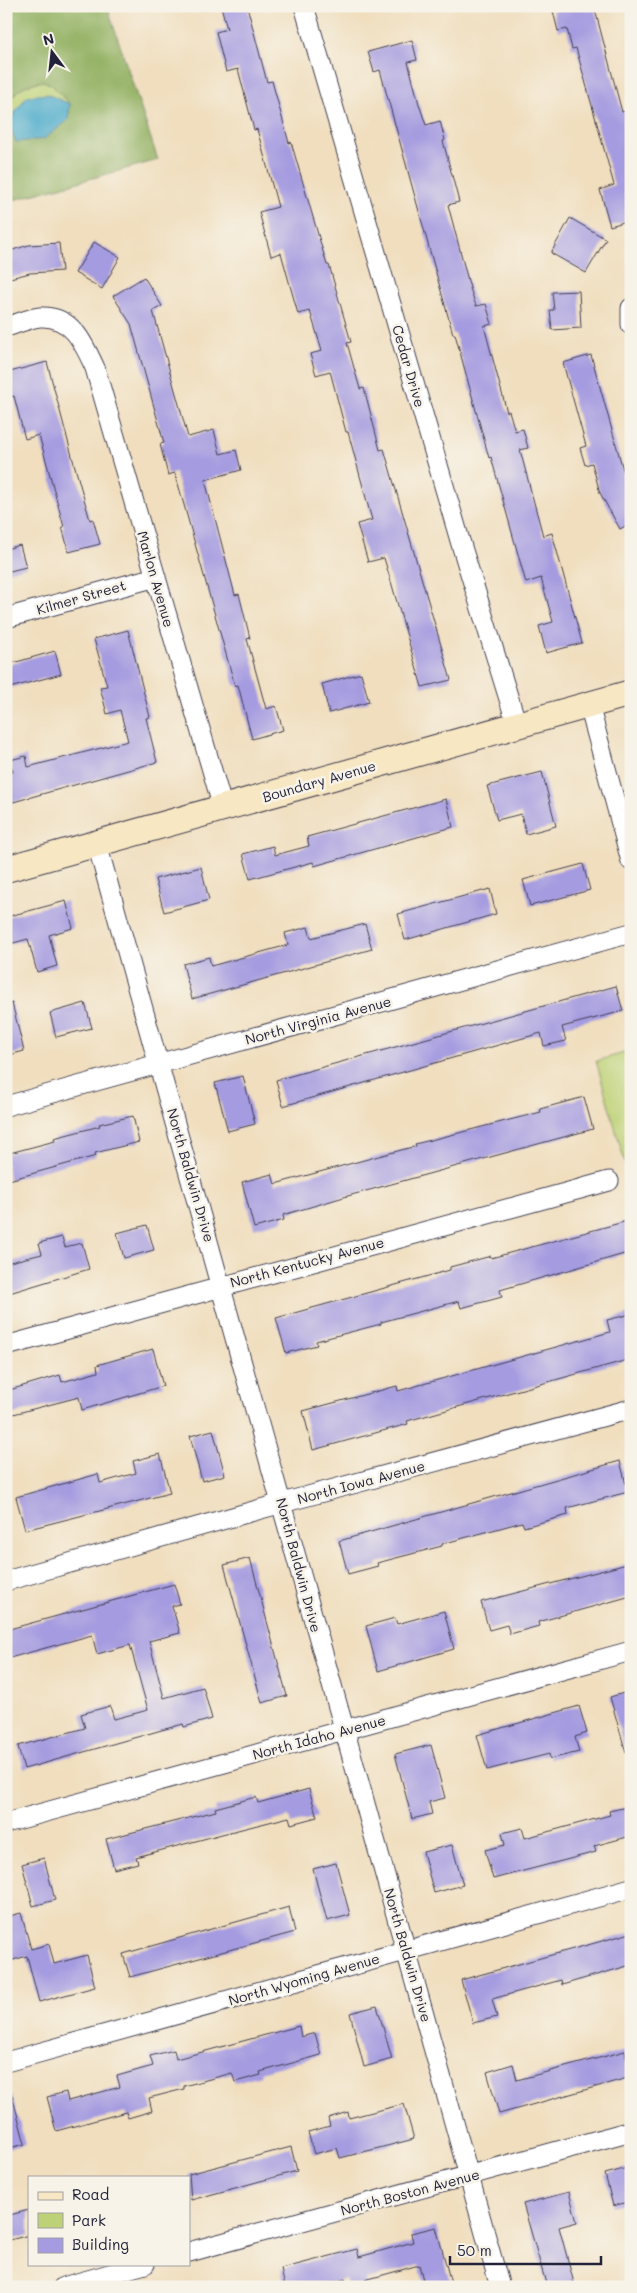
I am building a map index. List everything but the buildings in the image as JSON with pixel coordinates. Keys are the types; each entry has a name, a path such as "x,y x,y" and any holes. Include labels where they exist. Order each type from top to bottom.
{"main road":[{"name":"Boundary Avenue","path":"6,869 631,693"}],"street":[{"name":"Cedar Drive","path":"304,6 461,544 517,725"},
{"path":"631,308 631,325"},
{"name":"Marlon Avenue","path":"6,327 40,317 60,320 74,329 87,350 95,368 223,808"},
{"name":"Kilmer Street","path":"6,618 156,577"},
{"path":"589,705 631,861"},
{"name":"North Baldwin Drive","path":"97,844 160,1064 500,2287"},
{"name":"North Virginia Avenue","path":"6,1106 631,933"},
{"name":"North Kentucky Avenue","path":"6,1346 609,1181"},
{"name":"North Iowa Avenue","path":"6,1581 282,1503 631,1409"},
{"name":"North Idaho Avenue","path":"6,1824 631,1651"},
{"name":"North Wyoming Avenue","path":"6,2062 631,1888"},
{"name":"North Boston Avenue","path":"190,2252 631,2131"},
{"path":"63,2287 138,2266"}],"green space":[{"path":"6,6 107,6 158,160 6,202","holes":["44,81 52,85 70,104 68,120 8,122 10,104 16,92 27,85"]},
{"path":"44,81 52,85 70,104 8,122 10,104 16,92 27,85"},
{"path":"631,1051 631,1184 596,1061"}],"water":[{"path":"47,94 70,104 68,120 44,139 16,142 8,122 27,96"}]}
